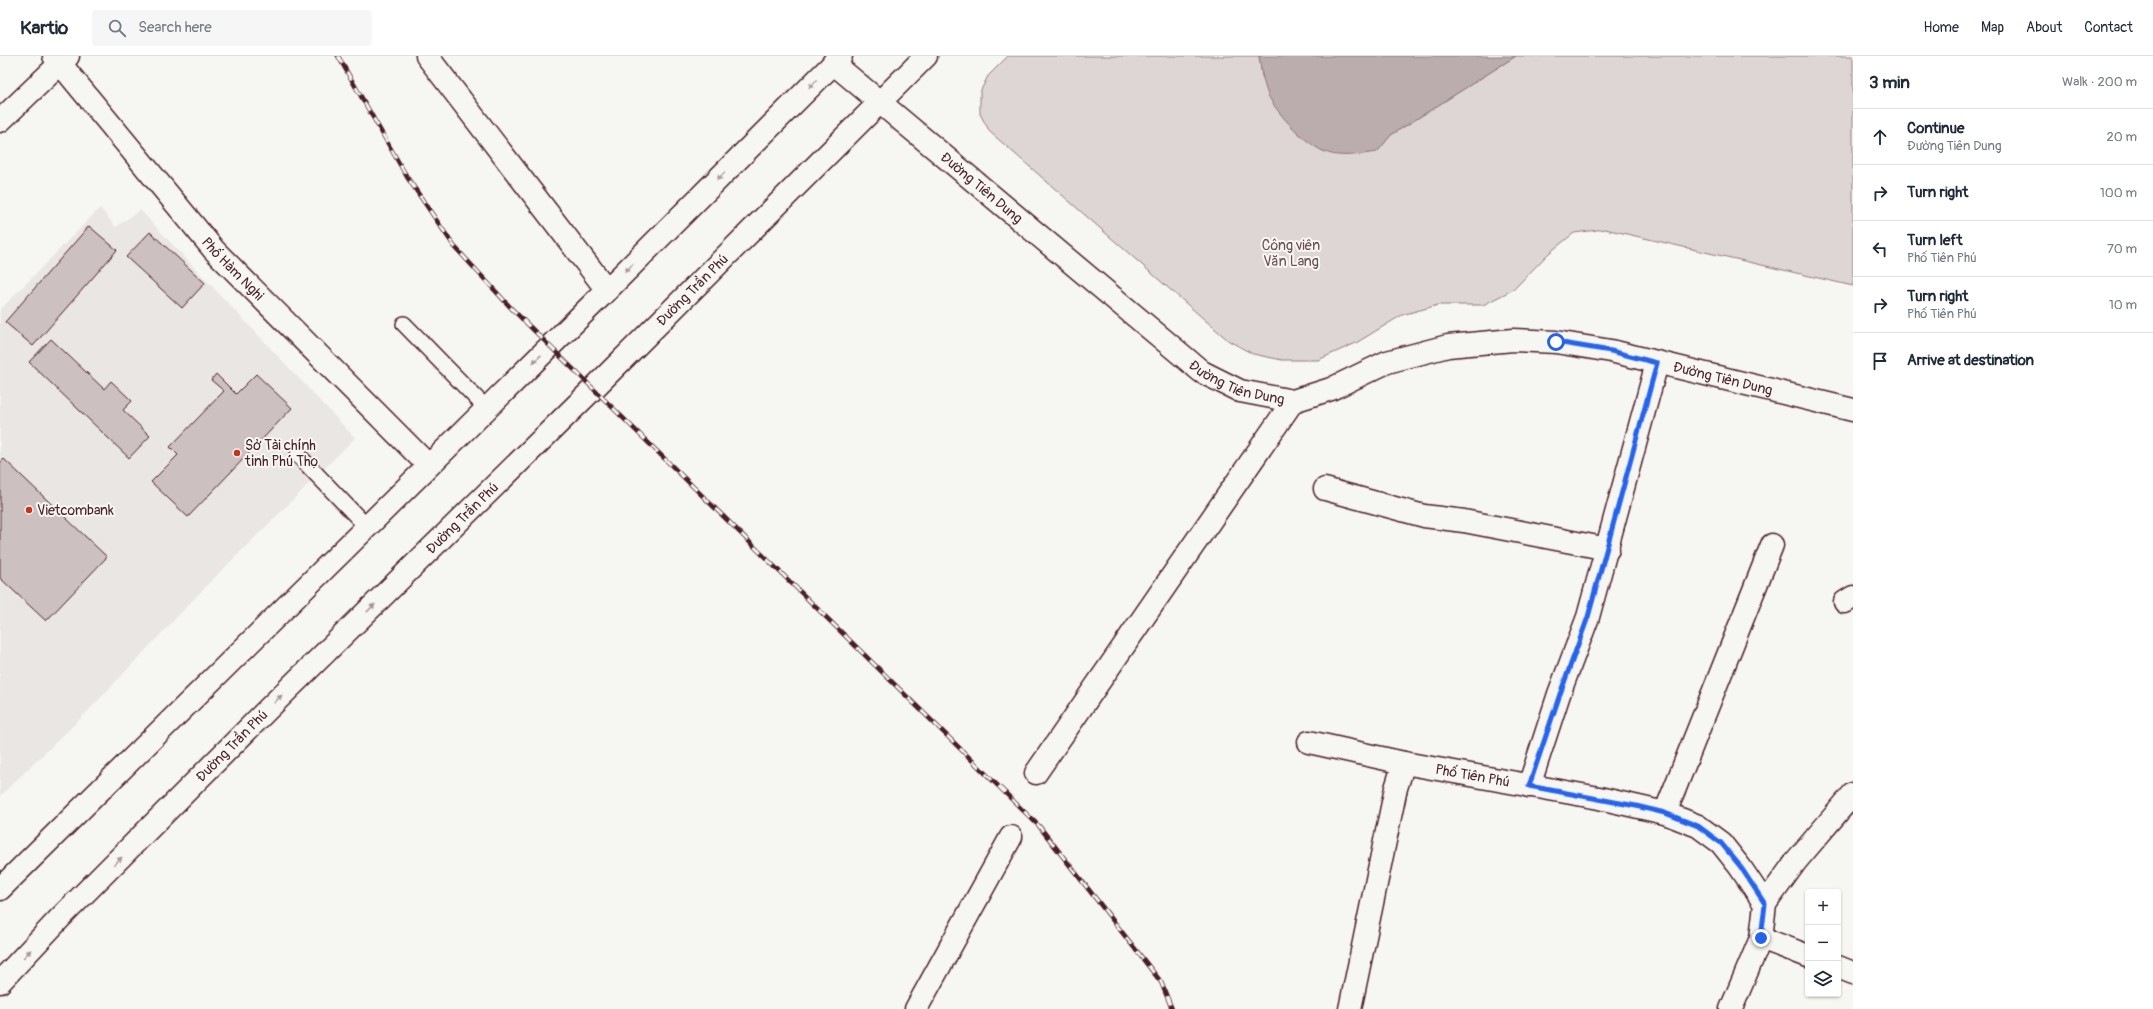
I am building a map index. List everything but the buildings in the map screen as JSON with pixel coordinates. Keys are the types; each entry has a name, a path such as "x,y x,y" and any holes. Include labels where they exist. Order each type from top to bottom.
{"street":[{"path":"427,56 607,290"},
{"name":"Đường Trần Phú","path":"0,982 60,918 267,710 926,56"},
{"path":"0,121 61,58"},
{"name":"Phố Hàm Nghi","path":"61,58 214,250 428,465"},
{"path":"0,890 428,465 607,290 837,60"},
{"name":"Đường Tiên Dung","path":"837,60 880,103 1202,372 1240,391 1293,401 1331,389 1387,362 1448,346 1513,340 1556,342 1611,351 1853,410"},
{"path":"1529,786 1588,617 1608,549 1657,363"},
{"path":"1036,773 1293,401"},
{"path":"1325,489 1424,516 1464,521 1608,549"},
{"path":"1665,813 1772,545"},
{"name":"Phố Tiên Phú","path":"1309,742 1404,763 1599,798 1665,813 1698,826 1721,843 1740,866 1765,904"},
{"path":"1350,1009 1396,788 1404,763"},
{"path":"1731,1009 1761,938 1765,904 1796,861 1853,794"},
{"path":"916,1009 1011,837"},
{"path":"1761,938 1805,955"},
{"path":"1841,968 1853,973"}],"lane":[{"path":"404,324 486,408"},
{"path":"298,456 367,527"}],"shaded area":[{"path":"1259,56 1516,56 1391,135 1377,152 1359,155 1346,155 1328,153 1320,150 1294,129 1278,111 1268,95 1262,76"},
{"path":"100,208 116,227 140,210 355,438 208,584 88,711 0,796 0,310"}],"green space":[{"name":"Công viên Văn Lang","path":"1008,56 1259,56 1262,77 1377,152 1391,135 1516,56 1853,56 1853,286 1605,229 1574,233 1549,253 1514,289 1483,305 1438,305 1402,315 1356,343 1318,360 1282,360 1253,354 1229,341 990,132 980,114 980,92 988,76"}],"railway":[{"path":"338,56 407,177 454,246 512,309 1039,826 1161,982 1172,1009"}],"place":[{"name":"Sở Tài chính tỉnh Phú Thọ","path":"237,453"},
{"name":"Vietcombank","path":"29,510"}],"route":[{"path":"1556,342 1611,351 1657,363 1608,549 1588,617 1529,786 1636,806 1665,813 1698,826 1721,843 1740,866 1765,904 1761,938"}]}
